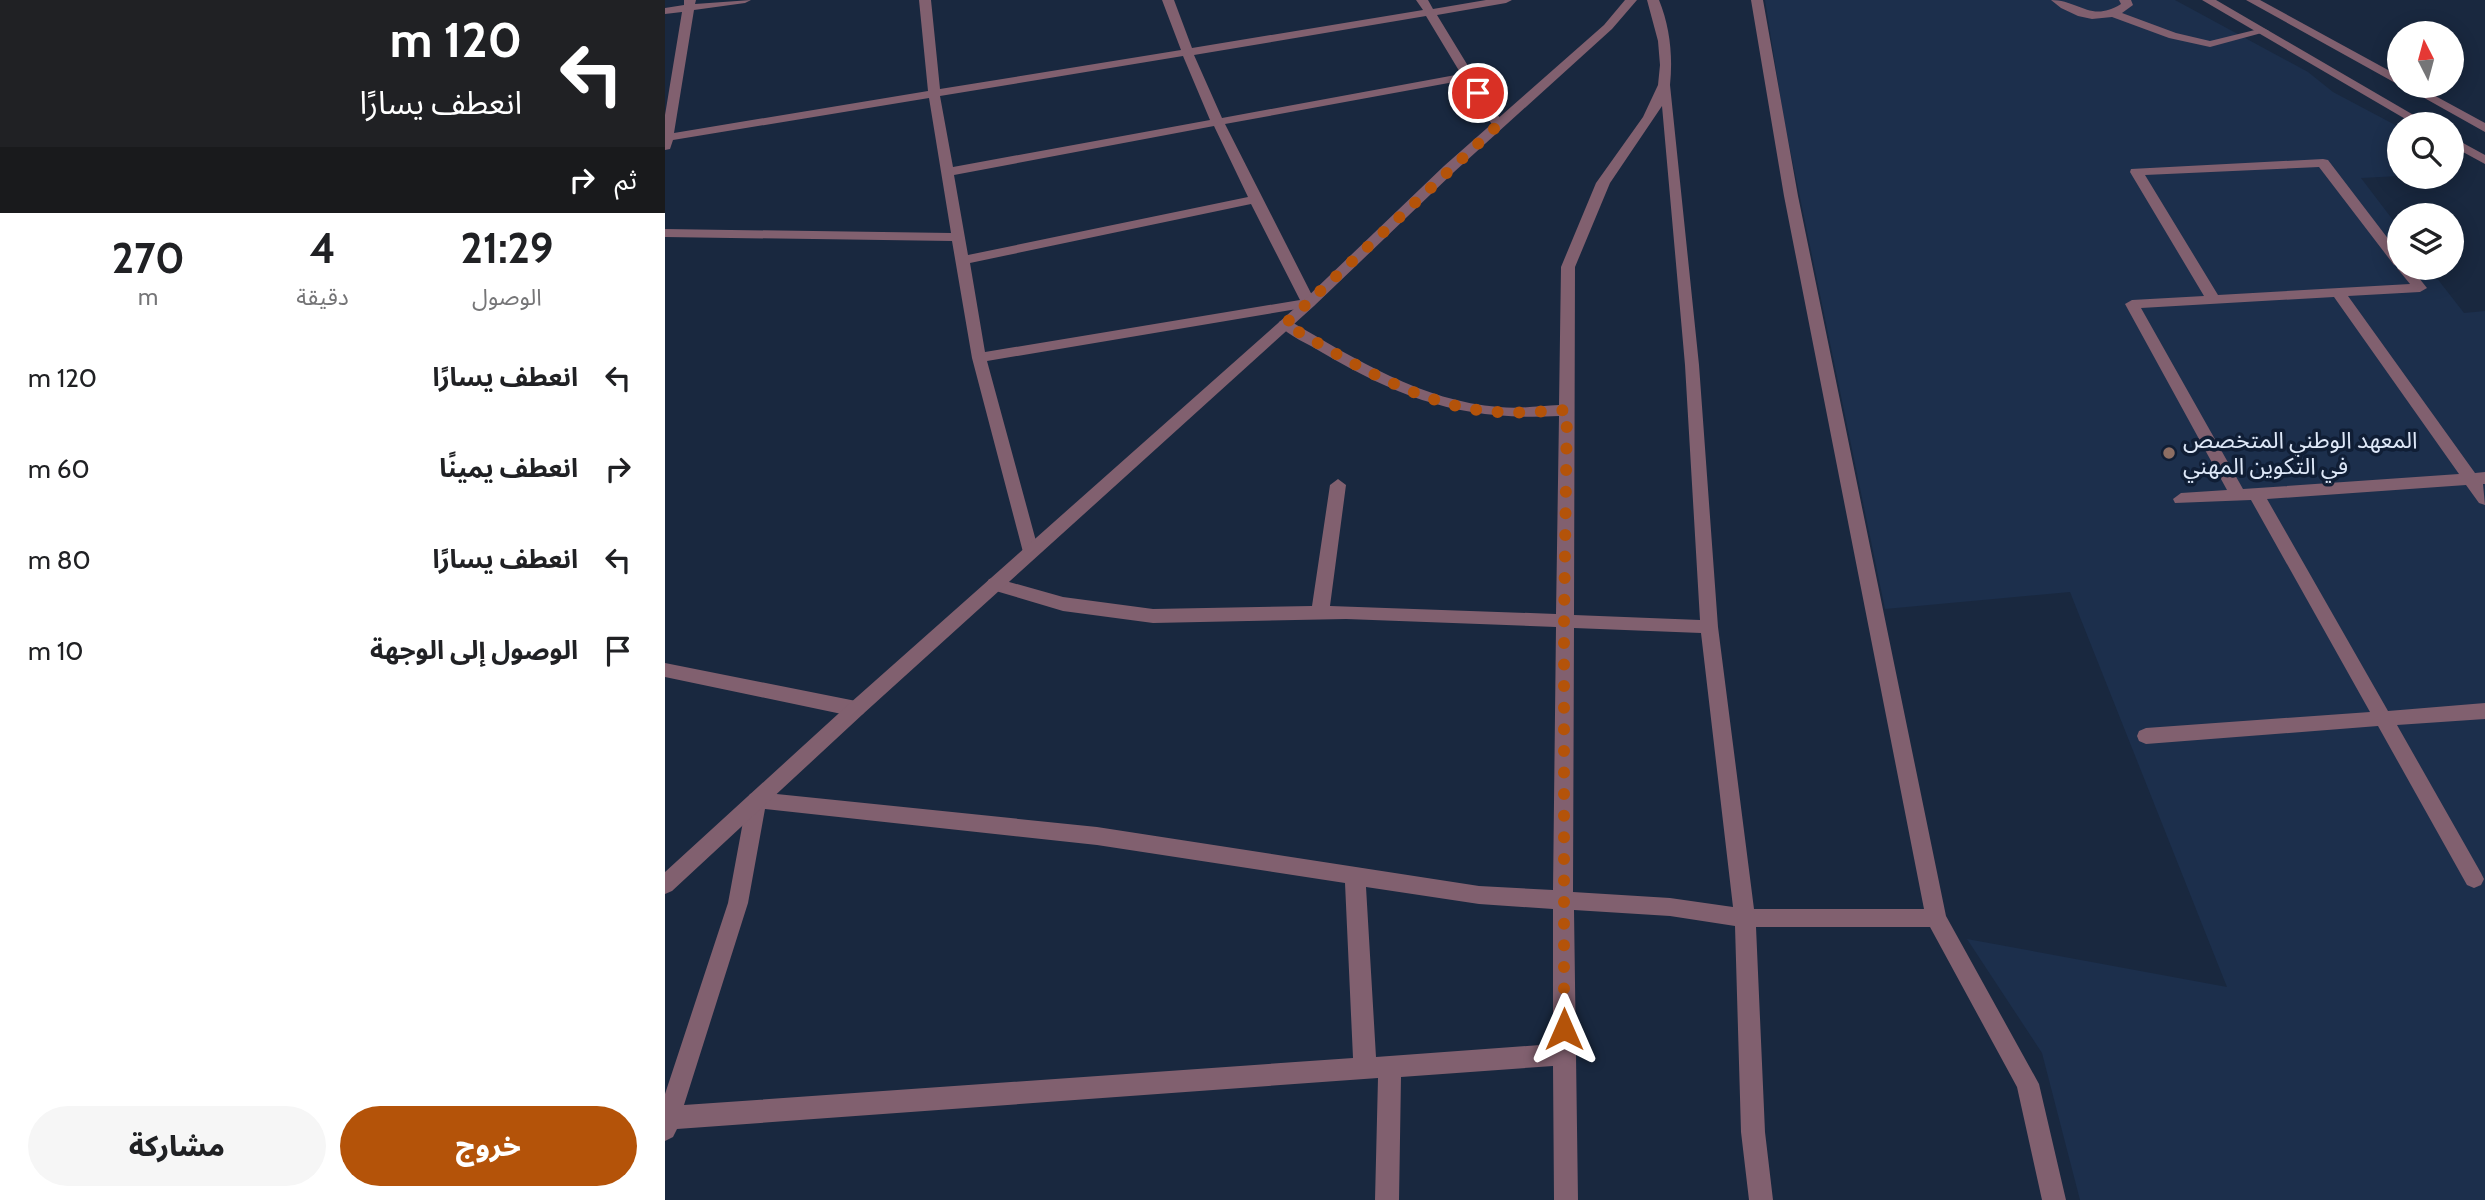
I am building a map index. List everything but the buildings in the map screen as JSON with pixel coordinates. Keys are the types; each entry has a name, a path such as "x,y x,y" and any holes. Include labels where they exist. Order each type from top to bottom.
{"street":[{"path":"665,11 689,4 745,0"},
{"path":"925,0 934,94 979,358 1031,552"},
{"path":"1168,0 1186,53 1217,124 1309,303"},
{"path":"1422,0 1498,125"},
{"path":"689,4 666,142 934,94 1506,0"},
{"path":"665,885 856,709 1309,303 1498,125 1608,27 1631,0"},
{"path":"1653,0 1660,18 1666,56 1665,87 1692,365 1709,628 1745,918 1753,1132 1761,1200"},
{"path":"1757,0 1794,210 1936,918 2028,1084 2054,1200"},
{"path":"2057,0 2068,10 2091,16 2115,14 2173,36 2210,44 2263,31"},
{"path":"2115,14 2127,5 2125,0"},
{"path":"2208,0 2402,112"},
{"path":"2252,0 2387,74"},
{"path":"947,172 1468,76"},
{"path":"1566,1200 1563,900 1568,267 1603,183 1657,105 1665,87"},
{"path":"2431,98 2485,128"},
{"path":"2464,148 2485,160"},
{"path":"2214,300 2136,172 2323,163 2387,246"},
{"path":"962,261 1255,199"},
{"path":"665,233 958,237"},
{"path":"2414,280 2420,288 2132,304 2383,719 2474,879"},
{"path":"2338,293 2478,478 2485,499"},
{"path":"979,358 1309,303"},
{"path":"1285,324 1353,364 1431,400 1497,412 1567,410"},
{"path":"2181,499 2478,478"},
{"path":"1320,612 1338,485"},
{"path":"995,584 1063,604 1153,616 1320,612 1709,628"},
{"path":"665,670 856,709"},
{"path":"2146,736 2485,711"},
{"path":"757,800 1097,836 1479,895 1670,906 1745,918 1936,918"},
{"path":"757,800 737,904 666,1123 1389,1066 1564,1055"},
{"path":"1355,876 1365,1068"},
{"path":"1387,1200 1389,1066"}],"shaded area":[{"name":"المعهد الوطني المتخصص في التكوين المهني","path":"1765,0 2175,0 2308,72 2333,92 2387,121 2387,177 2361,178 2387,212 2387,280 2438,280 2464,313 2485,311 2485,1200 2080,1200 2042,1053 1967,939 2227,987 2070,592 1885,609 1784,120"}],"place":[{"name":"المعهد الوطني المتخصص في التكوين المهني","path":"2169,453"}],"route":[{"path":"1478,93 1498,125 1285,324 1353,364 1431,400 1497,412 1567,410 1564,1029"}]}
